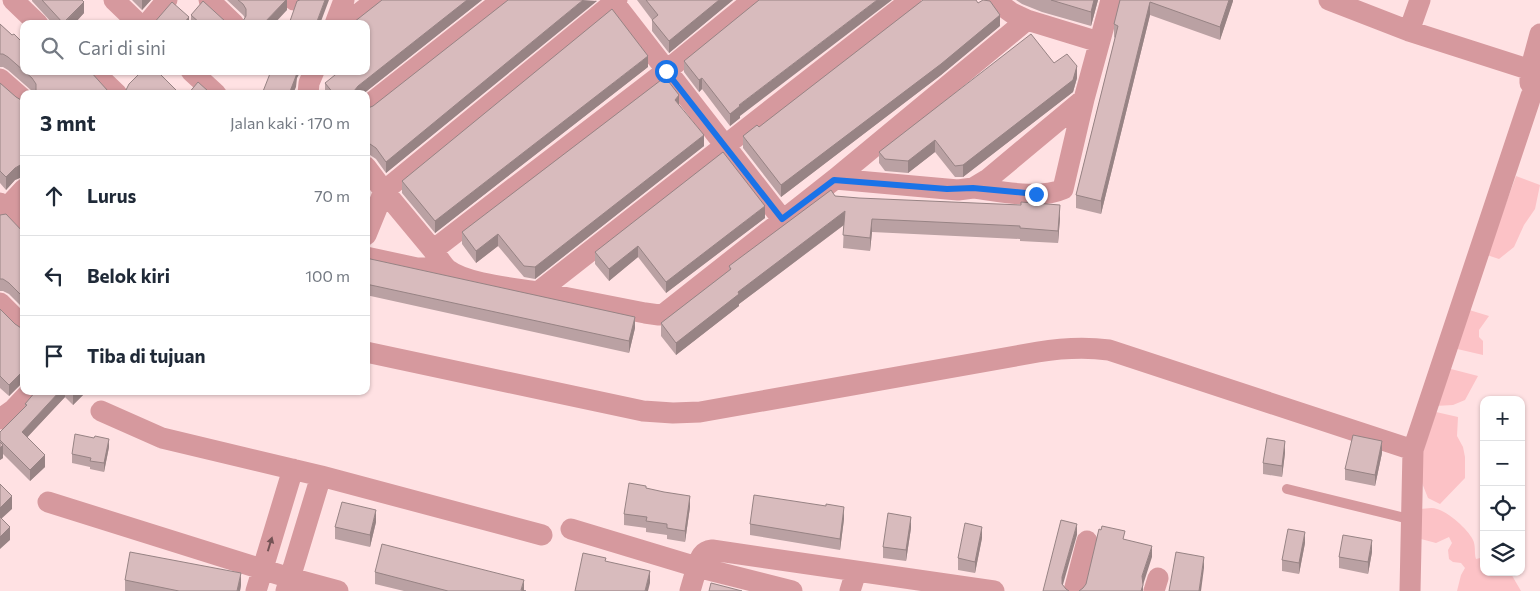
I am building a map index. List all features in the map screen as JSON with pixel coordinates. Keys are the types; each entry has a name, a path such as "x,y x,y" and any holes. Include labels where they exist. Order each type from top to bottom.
{"street":[{"path":"13,0 34,20"},
{"path":"114,0 135,20"},
{"path":"150,20 167,0"},
{"path":"209,0 230,20"},
{"path":"336,20 344,0"},
{"path":"351,20 376,0"},
{"path":"370,105 502,0"},
{"path":"433,250 666,71 753,0"},
{"path":"538,292 911,0"},
{"path":"994,0 1012,13 1027,20 1099,42"},
{"path":"834,180 947,189 973,188 1036,194 1054,193 1064,189 1084,99 1111,0"},
{"path":"1329,0 1535,81"},
{"path":"1410,31 1420,0"},
{"path":"370,225 384,191 614,1 724,147 782,219"},
{"path":"370,172 446,268 458,276 659,315 670,310 782,219 834,180 1027,20"},
{"path":"1410,591 1413,450 1535,81 1540,34"},
{"path":"195,75 212,90"},
{"path":"308,90 312,75"},
{"path":"0,79 20,96"},
{"path":"973,188 988,178 1084,99"},
{"path":"20,193 2,209 20,222"},
{"path":"370,258 417,268 446,268"},
{"path":"0,303 20,323"},
{"path":"370,353 643,411 673,413 700,412 1038,352 1065,348 1092,348 1109,350 1413,450"},
{"path":"4,409 25,395"},
{"path":"102,411 162,438 321,476 542,535"},
{"path":"256,591 292,469"},
{"path":"288,585 321,476"},
{"path":"48,502 262,569 288,585 338,591"},
{"path":"571,528 697,567 792,591"},
{"path":"1074,591 1087,541"},
{"path":"690,591 702,554 707,550 853,582 994,591"}],"lane":[{"path":"1287,489 1413,520"}],"shaded area":[{"path":"1516,176 1540,185 1535,209 1524,225 1514,247 1499,259 1487,255"},
{"path":"1466,309 1489,316 1479,330 1479,337 1483,341 1483,355 1453,348"},
{"path":"1447,368 1478,376 1465,400 1453,405 1435,406"},
{"path":"1436,412 1458,417 1457,436 1463,447 1465,457 1465,478 1440,504 1428,498 1422,483 1420,461"},
{"path":"1420,509 1437,509 1447,514 1467,531 1473,540 1476,559 1480,558 1480,576 1512,576 1521,591 1457,591 1465,568 1461,563 1453,562 1449,559 1448,550 1452,543 1449,537 1436,543 1421,539"}],"building":[{"path":"42,0 82,0 84,2 66,20 60,20"},
{"path":"238,0 286,0 267,20 244,20 246,9"},
{"path":"325,0 318,20 290,20 297,1"},
{"path":"382,0 467,0 355,90 331,90 325,83 335,75 370,75 370,20 356,20"},
{"path":"508,0 583,0 386,162 376,148 370,144 370,107"},
{"path":"646,0 719,0 669,41 652,20 658,15"},
{"path":"759,0 877,0 739,105 730,114 702,78 699,80 684,61"},
{"path":"923,0 976,0 978,3 983,0 990,1 1000,15 941,64 781,185 743,136 757,125 759,127"},
{"path":"1051,0 1094,0 1091,12"},
{"path":"1120,0 1229,0 1220,27 1150,2 1101,201 1076,195 1118,26 1114,24"},
{"path":"203,1 224,20 197,20 191,15"},
{"path":"172,2 189,17 186,20 156,20"},
{"path":"612,9 648,56 435,221 402,181"},
{"path":"0,24 20,40 20,68 8,57 0,54"},
{"path":"1031,34 1054,63 1067,54 1077,66 1073,80 963,165 955,166 935,140 908,161 885,159 879,152"},
{"path":"29,75 94,75 107,90 36,90 36,84"},
{"path":"138,75 161,75 176,90 126,90"},
{"path":"269,75 296,75 291,90 264,90"},
{"path":"665,77 679,95 675,100 704,135 535,267 524,266 498,234 476,251 462,232"},
{"path":"198,82 207,90 191,90"},
{"path":"0,83 20,99 20,165 6,177 0,171"},
{"path":"723,152 765,206 666,282 638,246 609,269 595,252"},
{"path":"831,190 835,196 859,198 1021,205 1021,202 1060,205 1058,231 1020,228 1020,226 872,219 870,238 843,235 845,211 738,292 739,294 676,343 661,323 731,269 729,266"},
{"path":"6,214 20,229 20,294 9,283 0,279 0,215"},
{"path":"370,259 635,317 629,341 370,285"},
{"path":"0,309 20,327 20,374 9,385 0,376"},
{"path":"33,395 56,395 22,432 45,455 30,470 0,440 0,432 27,405 25,404"},
{"path":"75,434 109,439 104,463 90,461 91,458 72,454"},
{"path":"1353,435 1382,441 1375,475 1345,469"},
{"path":"1267,438 1285,441 1282,466 1263,463"},
{"path":"629,483 664,492 690,496 685,531 667,528 667,524 646,521 647,517 624,514"},
{"path":"0,484 12,496 0,508"},
{"path":"754,495 844,507 840,539 750,524"},
{"path":"342,502 376,510 370,535 335,527"},
{"path":"888,513 911,517 906,550 883,547"},
{"path":"0,517 10,527 0,537"},
{"path":"1061,520 1077,524 1062,577 1062,584 1069,591 1043,591"},
{"path":"965,523 982,527 975,562 958,558"},
{"path":"1102,526 1125,531 1123,539 1152,546 1142,576 1143,585 1141,591 1079,591 1086,584 1099,529 1101,530"},
{"path":"1288,529 1305,532 1299,563 1282,560"},
{"path":"1343,535 1372,540 1368,562 1339,557"},
{"path":"382,544 524,580 521,590 526,591 448,591 375,572"},
{"path":"130,552 241,573 237,591 179,591 125,580"},
{"path":"1176,552 1204,557 1199,591 1169,591"},
{"path":"583,553 606,558 605,561 650,571 645,591 575,591"},
{"path":"711,583 742,591 709,591"}],"route":[{"path":"666,71 782,219 834,180 958,190 973,188 1036,194"}]}
